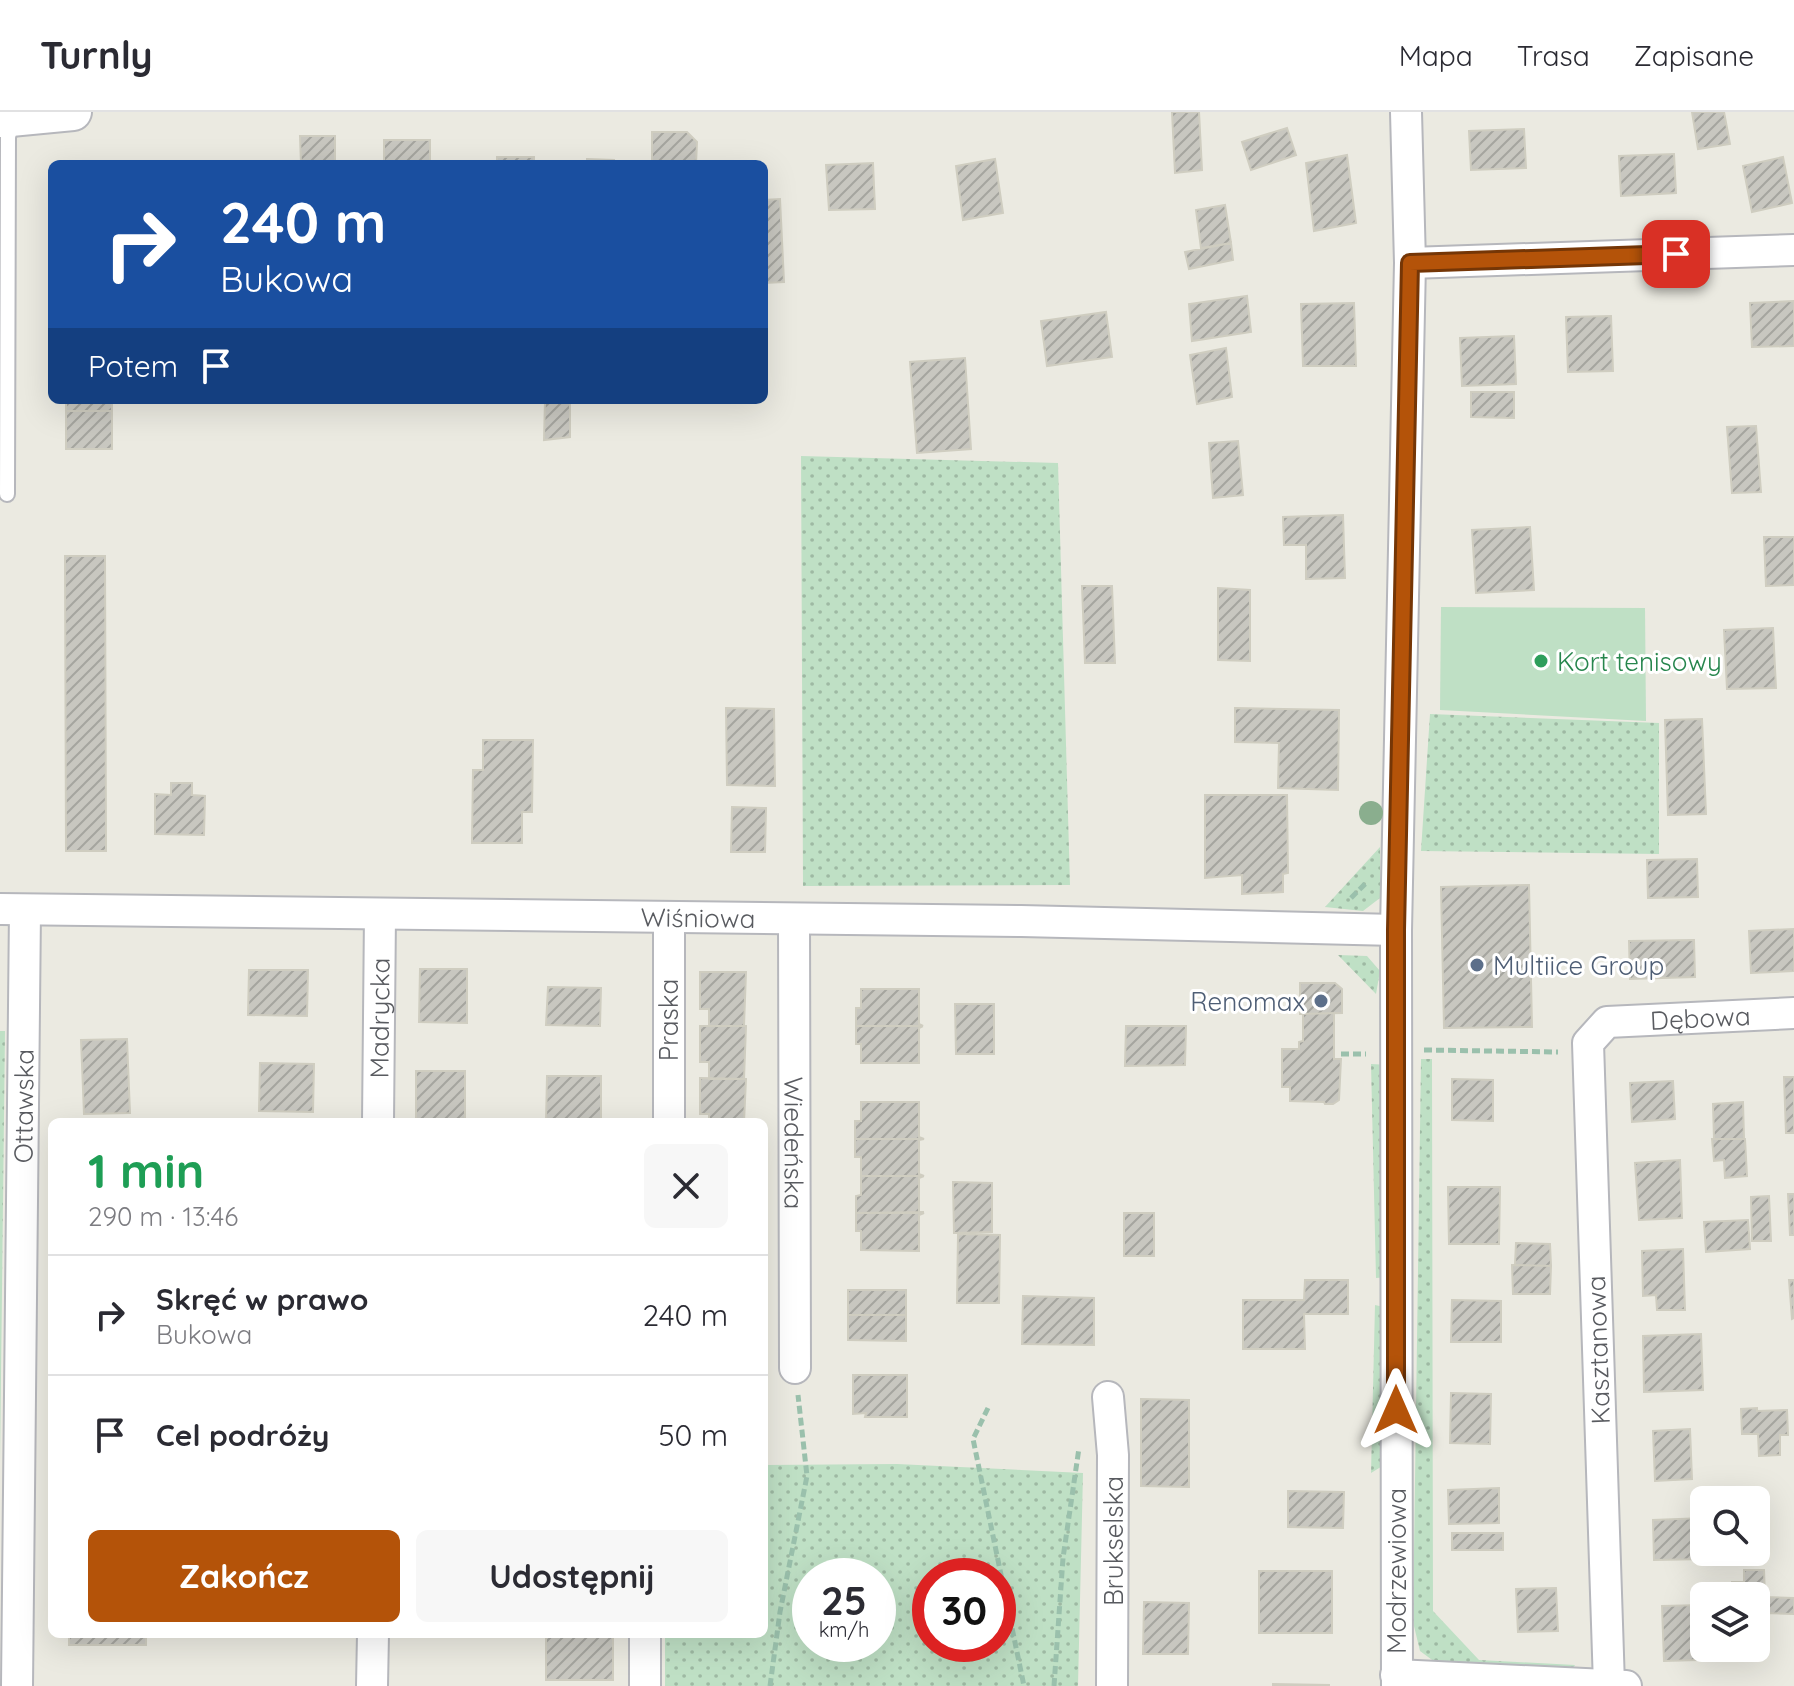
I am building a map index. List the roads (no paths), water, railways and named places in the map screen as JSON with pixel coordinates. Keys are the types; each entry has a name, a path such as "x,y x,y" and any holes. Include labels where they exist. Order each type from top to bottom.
{"street":[{"path":"6,119 73,112"},
{"name":"Modrzewiowa","path":"1396,1680 1396,930 1410,263 1406,112"},
{"path":"1410,263 1794,250"},
{"name":"Wiśniowa","path":"12,909 1396,930"},
{"name":"Ottawska","path":"12,909 17,1686"},
{"name":"Madrycka","path":"378,1118 380,914"},
{"name":"Praska","path":"669,917 669,1118"},
{"name":"Wiedeńska","path":"794,919 795,1368"},
{"name":"Dębowa","path":"1607,1022 1794,1013"},
{"name":"Kasztanowa","path":"1607,1022 1588,1043 1618,1685"},
{"name":"Brukselska","path":"1108,1397 1113,1455 1112,1686"},
{"path":"372,1686 373,1638"},
{"path":"645,1638 645,1686"},
{"path":"1396,1680 1618,1685"}],"lane":[{"path":"6,119 7,494"}],"place":[{"name":"Kort tenisowy","path":"1541,661"},
{"name":"Multiice Group","path":"1477,965"},
{"name":"Renomax","path":"1321,1001"}]}
